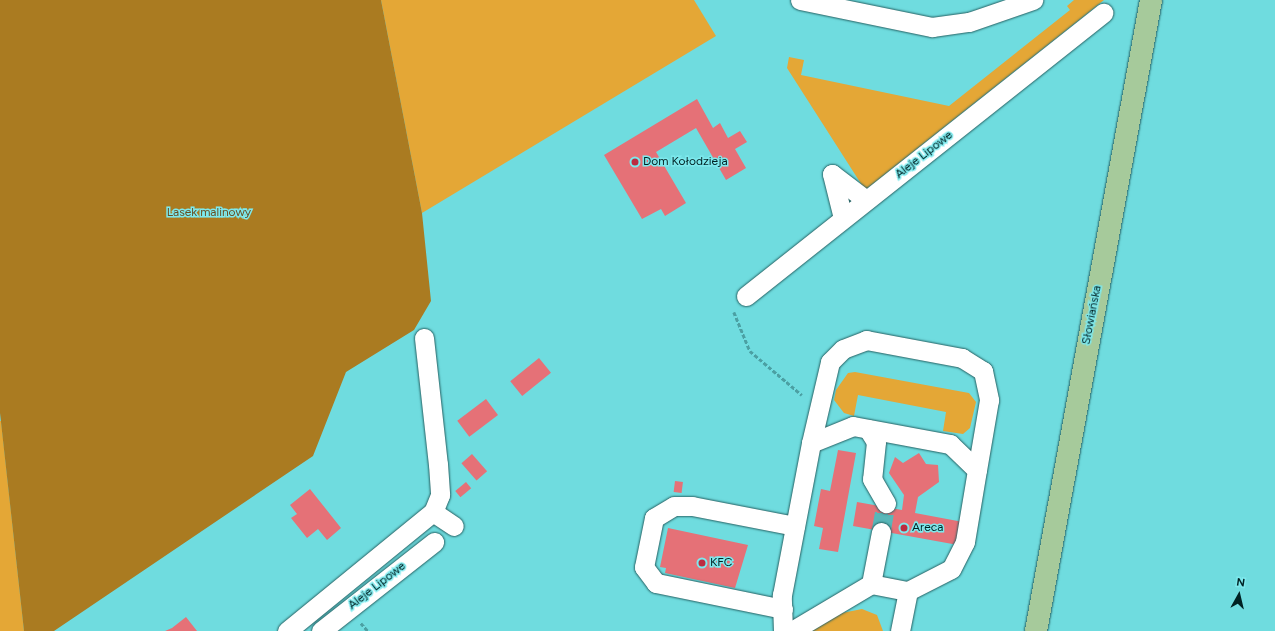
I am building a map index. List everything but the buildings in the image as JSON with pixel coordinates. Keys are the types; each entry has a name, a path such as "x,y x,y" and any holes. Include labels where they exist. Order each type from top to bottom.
{"main road":[{"name":"Słowiańska","path":"1036,631 1151,0"}],"street":[{"path":"800,0 932,27 969,22 1033,0"},
{"name":"Aleje Lipowe","path":"739,302 1103,13"},
{"path":"843,218 832,174 866,200"},
{"path":"288,631 433,512 440,495 424,338"},
{"path":"783,631 782,595 817,406 830,362 843,349 866,340 962,358 983,372 989,400 965,542 951,569 908,591 871,584 792,631"},
{"path":"811,443 853,426 950,444 977,470"},
{"path":"868,429 876,442 872,479 886,503"},
{"path":"783,609 656,583 644,567 654,518 674,506 692,506 795,526"},
{"path":"433,512 454,526"},
{"path":"871,584 881,532"},
{"name":"Aleje Lipowe","path":"321,631 434,542"},
{"path":"900,631 908,591"}],"path":[{"path":"739,302 750,351 817,406"}],"shaded area":[{"path":"381,0 694,0 716,36 422,213"},
{"path":"1074,0 1104,0 865,190 787,68 789,57 804,60 801,75 949,106 1070,10 1067,6"},
{"path":"855,372 969,393 976,402 970,428 963,434 943,431 946,412 858,395 854,416 844,413 834,400 836,390 848,373"},
{"path":"1,421 24,631 0,631"},
{"path":"862,609 877,615 883,631 812,631 842,613"}],"green space":[{"name":"Lasek malinowy","path":"0,0 381,0 422,213 431,301 414,330 346,372 313,456 54,631 24,631 0,413"}],"tunnel":[{"path":"881,532 886,503"}],"place":[{"name":"Dom Kołodzieja","path":"635,162"},
{"name":"Areca","path":"904,528"},
{"name":"KFC","path":"702,563"}]}
